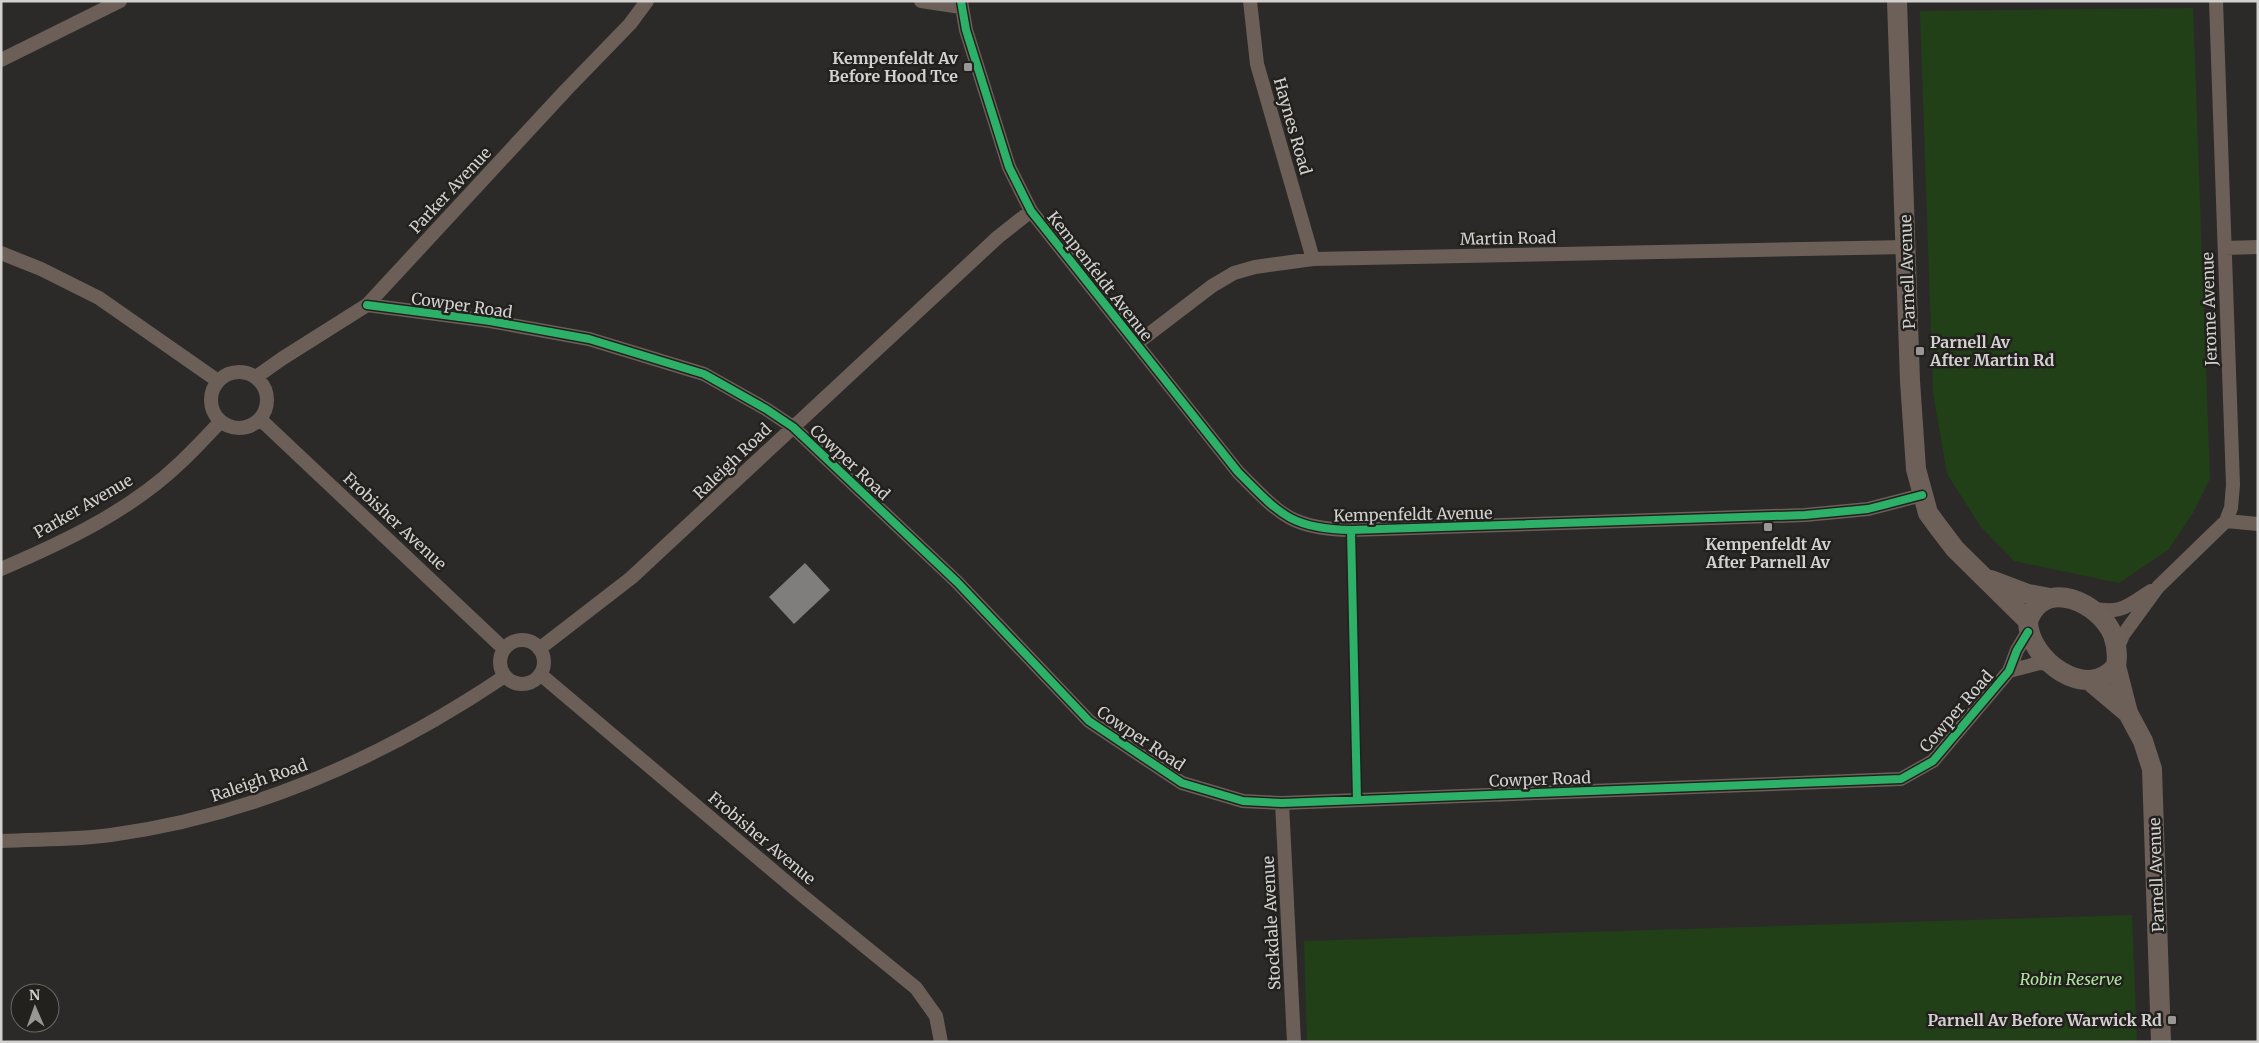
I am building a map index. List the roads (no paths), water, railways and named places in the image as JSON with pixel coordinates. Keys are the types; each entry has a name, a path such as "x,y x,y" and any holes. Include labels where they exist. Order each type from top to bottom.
{"street":[{"path":"1,60 120,1"},
{"name":"Parker Avenue","path":"256,377 367,305 566,90 630,24 647,1"},
{"path":"921,1 961,4"},
{"name":"Haynes Road","path":"1250,1 1257,64 1313,259"},
{"name":"Parnell Avenue","path":"1897,1 1914,442 1916,469 1922,495 1928,513 1955,549 1987,578 2028,626 2039,652 2052,664 2075,678 2090,681 2128,713"},
{"name":"Jerome Avenue","path":"2216,1 2233,485 2231,508 2226,521"},
{"name":"Kempenfeldt Avenue","path":"961,4 966,30 1009,167 1031,212 1238,472 1273,507 1289,518 1305,525 1323,529 1371,530 1805,515 1868,509 1922,495"},
{"name":"Raleigh Road","path":"538,648 631,578 998,237 1031,212"},
{"name":"Martin Road","path":"1136,344 1212,286 1234,273 1255,267 1313,259 1906,247"},
{"path":"2225,248 2258,247"},
{"path":"1,253 40,269 99,298 218,381"},
{"name":"Cowper Road","path":"367,305 490,322 588,339 704,374 766,409 793,427 957,582 1089,721 1182,782 1243,801 1282,802 1901,779 1933,761 2009,671 2028,626"},
{"path":"236,372 246,372 256,377 263,384 268,403 260,420 252,426 243,429 233,428 220,422 214,414 211,405 211,395 218,381 226,375 236,372"},
{"name":"Frobisher Avenue","path":"260,420 504,648"},
{"name":"Parker Avenue","path":"1,569 80,532 129,503 179,464 220,422"},
{"path":"2090,681 2106,677 2117,657 2123,635 2158,587 2226,521 2258,524"},
{"name":"Parnell Avenue","path":"1987,578 2028,594 2050,598 2061,596 2089,607 2107,624 2113,634 2128,713 2143,741 2152,769 2161,1042"},
{"path":"2089,607 2116,611 2158,587"},
{"path":"2028,626 2032,610 2050,598"},
{"path":"515,641 534,644 544,661 540,674 535,679 523,684 510,681 505,676 500,662 504,648 515,641"},
{"name":"Cowper Road","path":"2009,671 2040,663 2052,664"},
{"name":"Frobisher Avenue","path":"540,674 803,896 916,988 936,1016 941,1042"},
{"name":"Raleigh Road","path":"1,840 110,836 201,818 259,801 343,768 395,743 465,703 505,676"},
{"name":"Stockdale Avenue","path":"1282,802 1294,1042"}],"place":[{"name":"Kempenfeldt Av Before Hood Tce","path":"968,67"},
{"name":"Parnell Av After Martin Rd","path":"1920,351"},
{"name":"Kempenfeldt Av After Parnell Av","path":"1768,527"},
{"name":"Parnell Av Before Warwick Rd","path":"2172,1020"}],"park label":[{"name":"Robin Reserve","path":"2071,979"}]}
